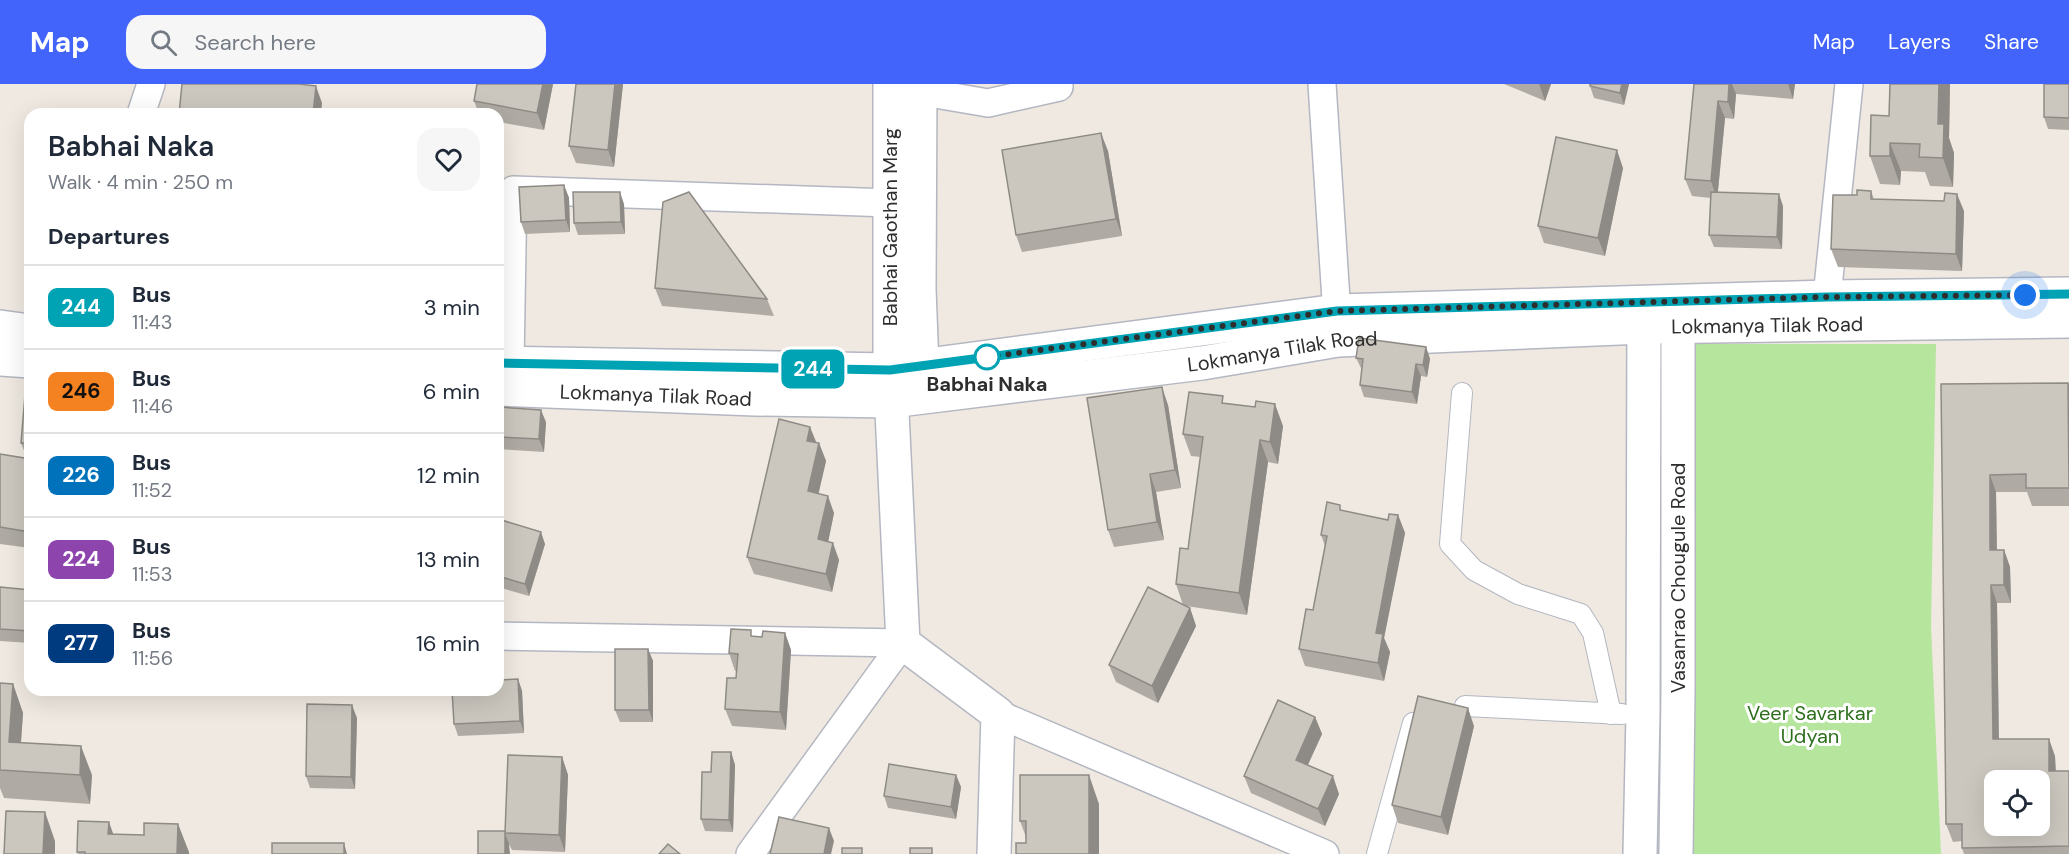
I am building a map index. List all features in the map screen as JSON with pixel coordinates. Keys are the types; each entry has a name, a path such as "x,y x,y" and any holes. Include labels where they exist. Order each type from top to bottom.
{"main road":[{"name":"Babhai Gaothan Marg","path":"903,643 891,385 890,203 905,87"},
{"name":"Babhai Gaothan Marg","path":"905,87 922,366"},
{"name":"Lokmanya Tilak Road","path":"1678,314 1827,297 2069,294"},
{"name":"Lokmanya Tilak Road","path":"891,385 922,366 1338,326 1678,314 2069,321"},
{"name":"Vasanrao Chougule Road","path":"1676,854 1678,314"},
{"name":"Vasanrao Chougule Road","path":"1640,854 1627,714 1644,315"},
{"name":"Lokmanya Tilak Road","path":"504,372 891,385 1202,363 1338,326"},
{"path":"0,327 24,330"},
{"path":"0,359 24,361"},
{"path":"903,643 998,714 994,854"}],"street":[{"path":"143,108 151,84"},
{"path":"905,87 988,103 1059,87 1059,84"},
{"path":"1322,84 1338,326"},
{"path":"1827,297 1850,84"},
{"path":"504,339 513,190 890,203"},
{"path":"1462,393 1450,544 1474,570 1518,594 1581,614 1593,633 1627,714 1464,706"},
{"path":"504,636 903,643"},
{"path":"750,854 903,643"},
{"path":"998,714 1324,854"},
{"path":"1377,854 1415,714"}],"green space":[{"name":"Veer Savarkar Udyan","path":"1686,344 1936,344 1931,626 1941,854 1684,854"}],"building":[{"path":"182,84 316,86 314,108 180,108"},
{"path":"477,84 543,84 537,113 474,101"},
{"path":"576,84 615,84 608,150 569,146"},
{"path":"1590,84 1622,84 1620,93 1590,86"},
{"path":"1694,84 1729,84 1728,102 1718,101 1711,181 1685,179"},
{"path":"1890,84 1939,84 1938,124 1944,124 1943,158 1919,157 1920,144 1890,143 1890,156 1870,156 1871,115 1889,116"},
{"path":"2044,84 2069,84 2069,118 2044,117"},
{"path":"1101,133 1116,219 1016,235 1002,150"},
{"path":"1556,137 1617,150 1598,238 1538,226"},
{"path":"564,185 566,220 521,222 519,187"},
{"path":"1857,190 1871,191 1871,199 1944,201 1945,193 1957,194 1956,254 1831,249 1833,195 1857,195"},
{"path":"573,192 620,192 621,222 574,223"},
{"path":"689,192 767,299 655,288 663,202"},
{"path":"1711,192 1779,194 1777,237 1709,235"},
{"path":"1359,338 1426,347 1423,365 1416,364 1412,392 1360,385 1363,359 1356,358"},
{"path":"2068,383 2069,488 2026,488 2026,474 1990,475 1990,550 2004,550 2004,585 1991,585 1993,739 2049,739 2049,770 1984,770 1984,836 2050,836 2050,771 2069,771 2069,846 1962,848 1962,824 1946,824 1941,384"},
{"path":"1162,387 1175,470 1150,474 1157,522 1108,530 1087,398"},
{"path":"1189,392 1223,396 1222,403 1255,407 1256,401 1275,404 1270,442 1260,440 1239,593 1176,584 1180,548 1188,549 1203,437 1183,434"},
{"path":"24,407 24,443 21,443"},
{"path":"504,407 541,410 539,439 504,437"},
{"path":"779,419 810,427 807,441 819,443 808,491 828,496 818,539 833,543 826,574 747,557"},
{"path":"0,454 24,458 24,531 0,527"},
{"path":"1327,502 1340,505 1340,510 1388,520 1389,514 1398,515 1376,633 1383,634 1378,663 1299,649 1306,609 1313,610 1327,536 1321,535"},
{"path":"504,521 541,532 525,584 504,578"},
{"path":"0,587 24,589 24,631 0,629"},
{"path":"1148,587 1190,608 1152,686 1109,665"},
{"path":"731,629 751,630 751,636 762,637 763,631 785,633 780,712 725,709 727,678 736,678 738,654 729,653"},
{"path":"615,649 648,649 649,710 615,710"},
{"path":"518,679 520,721 454,724 452,696 504,696 504,680"},
{"path":"0,683 13,684 9,742 81,746 80,775 0,770"},
{"path":"1418,696 1468,708 1441,817 1392,805"},
{"path":"1278,700 1315,717 1296,760 1333,776 1318,809 1244,776"},
{"path":"307,704 352,705 351,777 306,776"},
{"path":"712,752 731,752 729,820 701,819 702,772 711,772"},
{"path":"508,755 562,757 559,835 505,833"},
{"path":"889,764 956,775 951,807 884,796"},
{"path":"1020,775 1089,775 1089,854 1016,854 1016,843 1026,843 1026,821 1020,821"},
{"path":"6,811 45,812 43,854 4,854"},
{"path":"779,817 829,828 824,854 770,854"},
{"path":"78,821 109,822 108,834 144,835 144,823 178,824 177,854 85,854 85,852 77,852"},
{"path":"478,831 505,831 505,854 478,854"},
{"path":"272,843 344,843 344,854 272,854"},
{"path":"668,844 680,854 659,854"},
{"path":"842,848 862,848 862,854 842,854"},
{"path":"910,848 932,848 932,854 910,854"}],"bus line":[{"name":"244","path":"504,363 890,370 1337,311 1827,297 2069,294"}],"place":[{"name":"Babhai Naka","path":"987,357"}],"route":[{"path":"987,357 1337,311 1827,297 2025,295"}]}
